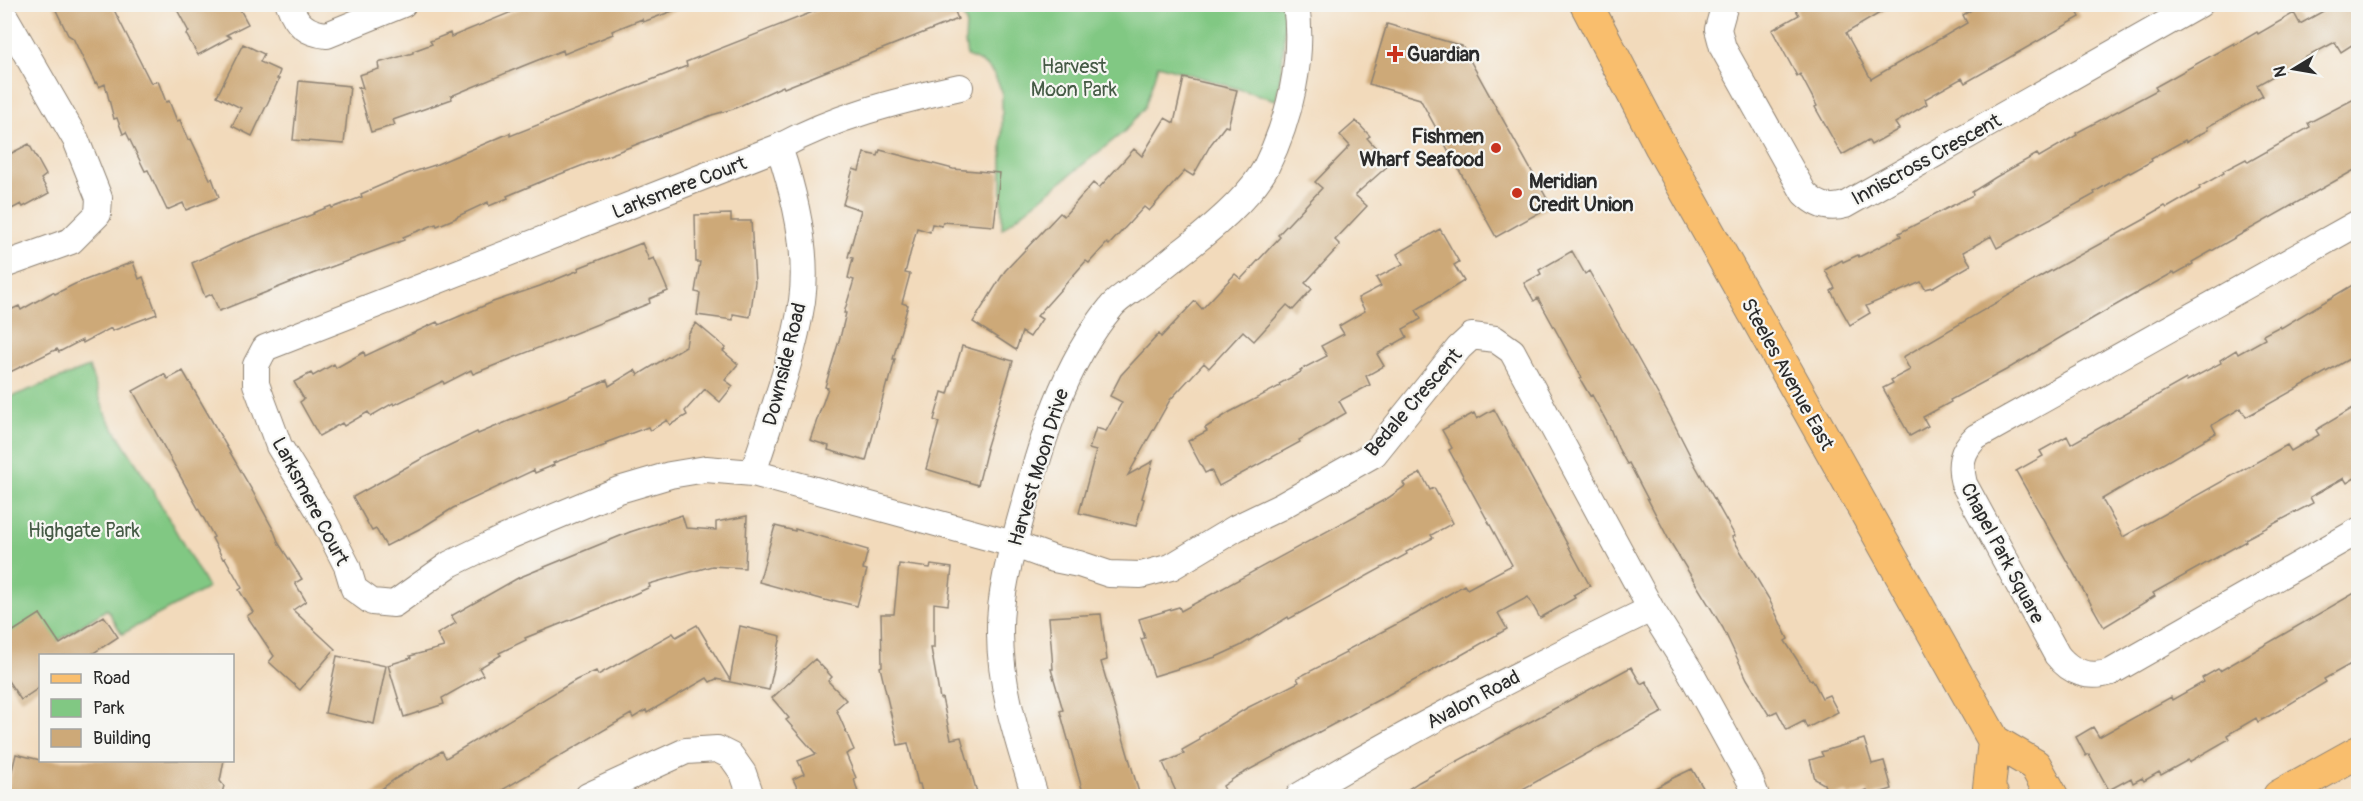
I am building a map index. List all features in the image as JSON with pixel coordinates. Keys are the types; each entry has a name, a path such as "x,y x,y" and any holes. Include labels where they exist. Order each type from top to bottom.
{"main road":[{"name":"Steeles Avenue East","path":"1586,4 1661,147 1994,741"},
{"path":"1993,796 1989,789 1994,741 2035,765 2052,796"},
{"path":"2279,796 2358,752"}],"street":[{"path":"289,4 294,19 306,29 327,36 403,4"},
{"name":"Harvest Moon Drive","path":"1035,796 1013,723 1003,677 1000,631 1006,577 1041,449 1066,378 1085,344 1113,304 1212,228 1242,198 1265,169 1289,108 1296,60 1298,19 1296,4"},
{"name":"Inniscross Crescent","path":"1725,4 1718,29 1723,48 1804,193 1813,202 1830,208 1845,205 2200,4"},
{"path":"4,15 76,140 99,198 98,214 71,241 4,265"},
{"name":"Larksmere Court","path":"960,87 893,101 851,115 807,132 779,147 265,348 256,365 256,384 279,446 319,511 347,566 354,590 372,602 394,604 450,564 502,539 619,490 670,475 706,469 753,473 1014,544"},
{"name":"Downside Road","path":"753,473 788,364 802,299 803,252 794,200 779,147"},
{"name":"Chapel Park Square","path":"2358,223 1976,437 1964,452 1961,462 1964,484 2057,655 2069,668 2085,675 2103,675 2111,672 2358,531"},
{"name":"Bedale Crescent","path":"1014,544 1054,559 1080,564 1109,574 1141,575 1171,567 1236,528 1280,507 1374,453 1459,348 1472,336 1495,339 1512,351 1651,609 1690,671 1750,780 1756,796"},
{"name":"Avalon Road","path":"1299,796 1366,756 1468,701 1651,609"},
{"path":"588,796 686,751 717,749 731,756 743,773 751,796"}],"green space":[{"name":"Harvest Moon Park","path":"958,5 1283,5 1283,52 1276,100 1158,65 1145,107 1125,131 1002,229 1002,92 990,69 967,56 966,23"},
{"name":"Highgate Park","path":"89,367 106,416 148,482 208,588 122,634 107,609 5,675 5,399"}],"building":[{"path":"53,4 111,4 151,83 158,81 166,102 169,101 177,121 180,120 188,140 191,139 210,179 212,178 219,197 186,210 183,203 167,210 126,132 123,134 117,118 114,119 105,84 99,87 95,83"},
{"path":"174,4 237,4 248,24 226,35 231,37 198,55 186,34 189,32"},
{"path":"531,4 686,6 643,22 642,19 612,31 613,34 564,54 563,50 451,96 452,99 393,120 395,125 371,132 358,87 363,88 359,75 379,69 378,63 413,53 413,51 432,44 430,41 450,33 451,37"},
{"path":"833,4 952,4 958,19 784,88 783,86 733,109 712,115 545,180 489,206 488,202 437,226 436,224 403,237 404,240 219,311 212,294 205,297 192,263 233,244 331,206 332,208 362,197 361,194 407,174 435,165 510,133 510,136 687,66 686,62"},
{"path":"1806,4 1895,4 1846,33 1871,79 1967,23 1963,15 1981,4 2073,4 2080,17 1965,83 1962,78 1925,99 1927,104 1895,123 1899,129 1871,145 1868,140 1842,155 1815,107 1817,106 1800,74 1797,76 1772,30 1799,15 1796,10"},
{"path":"2336,4 2348,4 2358,22 2358,41 2341,52 2335,42 2303,59 2257,85 2263,96 2207,127 2208,130 2151,159 2152,161 2094,192 2095,194 1997,248 1991,236 1963,252 1971,265 1933,287 1925,289 1921,282 1866,306 1870,313 1850,325 1831,291 1835,288 1825,270 1842,260 1843,262 1858,255 1859,257 1901,236 1899,233 1973,195 1972,192 1996,177 2037,154 2039,157 2077,135 2076,133 2157,90 2155,87 2234,43 2235,45 2257,32 2258,34 2294,13 2300,24"},
{"path":"1387,24 1462,46 1551,206 1496,237 1420,99 1369,84"},
{"path":"243,44 264,54 260,62 280,71 277,79 279,79 252,136 232,126 241,108 217,96"},
{"path":"1184,78 1237,90 1228,127 1225,126 1211,144 1193,176 1185,171 1149,211 1144,207 1109,245 1107,243 1089,263 1086,261 1037,316 1042,319 1030,337 1022,332 1016,350 973,322 1005,271 1060,213 1064,216 1093,183 1099,188 1134,149 1142,156 1165,118 1174,123"},
{"path":"299,81 350,86 344,144 293,140"},
{"path":"2358,97 2358,168 2192,262 2193,264 2175,274 2174,272 1950,400 1951,402 1923,417 1928,426 1910,436 1883,388 1893,383 1891,380 1910,370 1903,357 2165,206 2167,208 2200,189 2199,187 2224,173 2223,171 2246,159 2248,162 2310,127 2308,123"},
{"path":"1356,121 1370,136 1367,138 1390,164 1355,195 1367,206 1335,240 1340,245 1305,283 1312,289 1293,310 1287,305 1254,341 1243,331 1209,368 1204,363 1170,400 1128,475 1153,461 1136,526 1079,513 1096,451 1089,449 1096,428 1106,431 1122,402 1110,396 1121,375 1159,334 1161,337 1195,301 1202,309 1235,274 1241,279 1280,237 1278,235 1322,188 1315,182 1350,146 1340,135"},
{"path":"29,144 46,175 41,179 49,193 23,207 21,204 4,213 4,157"},
{"path":"880,150 953,169 1000,173 994,226 943,222 942,226 932,224 930,232 917,228 905,273 910,274 902,303 908,305 889,383 887,382 866,461 828,450 829,446 810,440 828,388 825,387 854,280 848,278 853,258 848,257 861,210 843,204 853,169 859,171 864,153 878,156"},
{"path":"731,214 731,221 751,221 755,282 750,317 733,314 733,320 697,315 700,293 695,292 700,262 696,262 695,215"},
{"path":"1440,229 1459,262 1454,265 1464,281 1416,310 1421,319 1403,329 1407,337 1377,354 1384,366 1366,376 1370,385 1339,401 1346,413 1299,440 1300,442 1219,486 1211,470 1205,473 1188,441 1207,431 1205,428 1230,412 1280,386 1279,384 1301,372 1300,370 1327,356 1321,346 1344,334 1339,326 1365,311 1358,298 1381,286 1376,278 1403,264 1397,254"},
{"path":"642,243 649,260 654,258 668,291 649,299 650,303 473,374 471,370 444,384 443,381 394,405 393,403 371,416 368,412 344,426 342,423 319,436 300,402 304,399 294,382 311,373 313,376 334,364 336,368 364,352 365,356 437,322 439,325"},
{"path":"1572,251 1585,274 1589,271 1670,416 1735,536 1732,537 1769,599 1788,639 1785,641 1810,680 1812,679 1822,698 1829,695 1838,712 1807,728 1804,721 1787,730 1777,711 1769,715 1747,679 1723,628 1669,540 1538,298 1534,301 1524,283 1541,274 1539,270"},
{"path":"133,262 139,279 143,277 157,314 112,331 111,328 83,343 82,340 59,352 57,349 4,375 4,313 19,306 21,310 53,292 55,294"},
{"path":"2354,284 2358,293 2358,354 2246,417 2241,408 2212,425 2216,433 2102,499 2123,537 2287,445 2291,451 2319,435 2316,430 2358,405 2358,476 2347,483 2344,478 2310,497 2313,503 2245,539 2246,541 2153,593 2155,596 2104,627 2016,471 2043,456 2040,451 2067,436 2071,444 2186,379 2187,381 2221,363 2220,360 2236,350 2238,354 2265,339 2263,335 2280,326 2281,328"},
{"path":"696,323 726,348 723,351 738,364 725,380 733,386 720,402 705,389 685,411 687,415 670,425 667,420 650,431 648,427 605,443 606,445 553,463 554,465 535,473 534,470 453,508 386,546 376,529 372,531 353,497 423,458 477,432 478,434 607,380 609,386 635,370 638,375 686,346 688,334"},
{"path":"962,346 1013,361 986,449 978,485 926,469 939,422 934,420 942,392 948,394"},
{"path":"183,371 253,492 279,544 302,579 295,583 306,601 293,610 335,649 300,690 269,662 274,656 247,616 253,612 239,590 242,588 225,558 223,559 212,538 214,537 133,391 164,374 168,379"},
{"path":"1494,409 1590,586 1573,595 1575,598 1540,618 1528,597 1498,613 1507,629 1236,777 1223,786 1225,790 1213,796 1178,796 1163,763 1184,754 1182,750 1200,740 1199,737 1247,708 1299,682 1297,678 1346,653 1345,651 1416,614 1464,585 1467,589 1512,565 1449,450 1452,448 1442,430 1474,413 1477,419"},
{"path":"1421,473 1430,490 1434,488 1453,523 1431,535 1433,538 1406,552 1407,554 1289,619 1288,617 1240,646 1216,657 1154,676 1141,639 1145,638 1139,619 1179,607 1181,611 1388,498 1405,486 1403,483"},
{"path":"682,515 686,528 716,530 716,522 747,516 745,568 712,566 649,584 650,587 628,597 525,638 526,640 499,653 501,655 479,668 483,675 442,698 444,704 404,717 388,665 411,658 410,656 444,647 437,634 456,623 451,616 518,578 630,532"},
{"path":"775,526 795,531 795,529 868,550 863,569 867,570 857,606 832,600 832,602 759,582"},
{"path":"899,564 952,568 948,605 934,603 934,648 931,648 940,699 942,698 951,739 961,737 978,796 923,796 908,743 898,745 880,667 882,666 881,614 894,614"},
{"path":"2358,591 2358,660 2324,679 2326,682 2278,711 2258,722 2256,718 2227,735 2229,739 2189,762 2188,760 2161,775 2159,772 2144,781 2142,778 2133,783 2131,778 2109,790 2089,754 2086,756 2076,737 2093,727 2099,737 2171,697 2172,700 2204,682 2202,678 2218,669 2220,671"},
{"path":"40,614 60,644 104,616 118,637 92,654 39,654 39,688 21,700 4,675 4,637"},
{"path":"1101,614 1107,660 1101,662 1140,796 1084,796 1060,711 1063,710 1051,669 1053,669 1049,617"},
{"path":"697,625 730,680 740,626 781,636 769,690 716,679 710,682 707,678 647,713 646,710 633,718 631,714 492,796 372,796 395,779 442,751 446,758 576,680 596,671 598,675 673,633 676,637"},
{"path":"337,656 386,666 374,724 325,713"},
{"path":"815,659 832,677 828,681 846,700 836,709 854,750 846,754 856,778 854,779 859,796 801,796 793,779 804,774 798,761 816,754 786,720 789,718 772,698"},
{"path":"1631,667 1641,684 1646,681 1663,712 1510,796 1398,796 1419,782"},
{"path":"1864,739 1872,764 1884,761 1892,789 1869,796 1867,790 1849,796 1847,792 1828,796 1824,784 1815,779 1810,760 1823,756 1821,752"},
{"path":"16,754 39,760 39,762 224,762 220,781 224,786 221,796 6,796"},
{"path":"1692,769 1708,796 1641,796 1673,778"}],"place":[{"name":"Guardian","path":"1395,54"},
{"name":"Fishmen Wharf Seafood","path":"1496,148"},
{"name":"Meridian Credit Union","path":"1517,193"}]}
